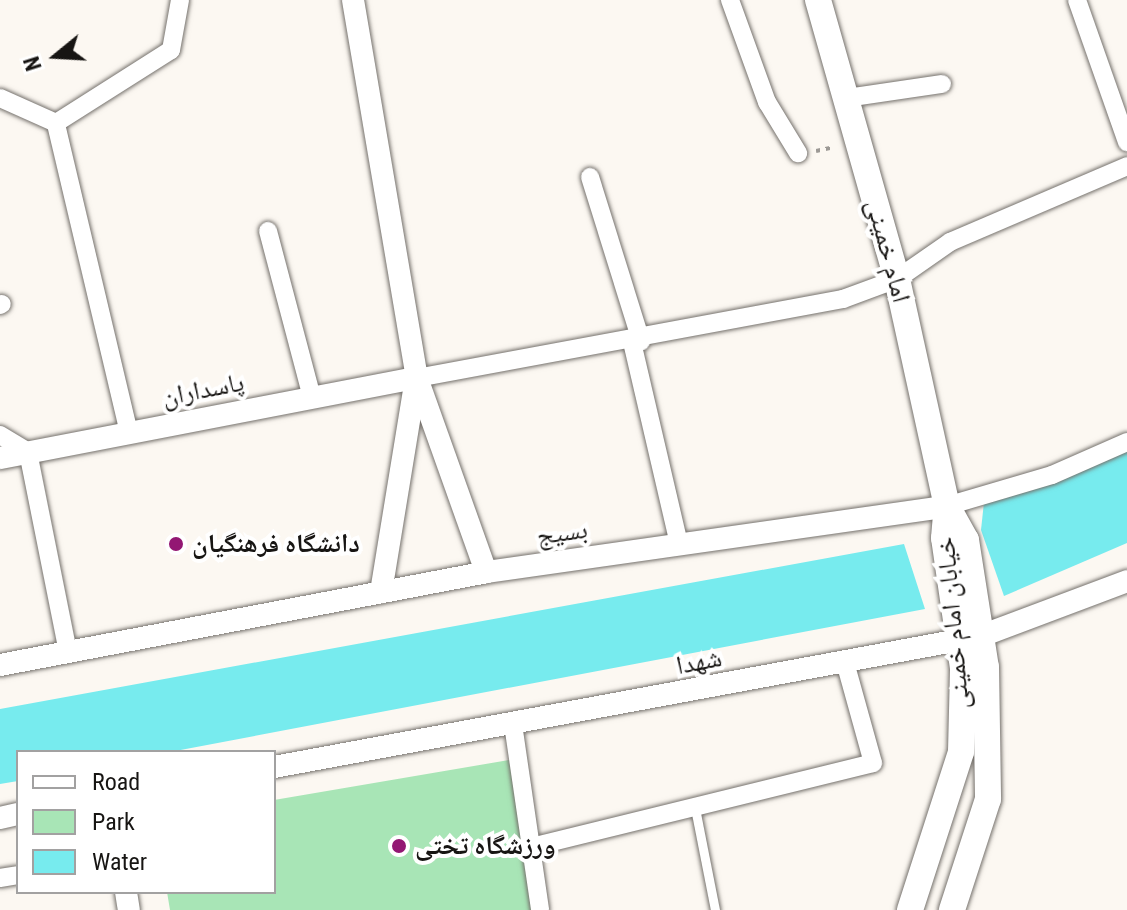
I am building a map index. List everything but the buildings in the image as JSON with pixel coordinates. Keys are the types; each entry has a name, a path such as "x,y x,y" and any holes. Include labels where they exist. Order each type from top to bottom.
{"main road":[{"name":"امام خمینی","path":"818,0 897,279 947,506"},
{"name":"خیابان امام خمینی","path":"910,910 961,752 968,639 966,540 947,506"},
{"name":"خیابان امام خمینی","path":"952,910 988,799 968,639"}],"street":[{"path":"56,123 171,50 180,0"},
{"path":"353,0 417,378 486,572"},
{"path":"730,0 767,102 798,153"},
{"path":"1077,0 1127,142"},
{"path":"846,98 942,84"},
{"path":"0,98 56,123"},
{"path":"56,123 129,433"},
{"path":"417,378 637,342 843,299 897,279 950,242 1127,166"},
{"path":"590,177 637,342 679,544"},
{"path":"268,231 312,398"},
{"path":"381,592 417,378"},
{"name":"پاسداران","path":"0,458 417,378"},
{"path":"0,435 28,452 68,652"},
{"name":"بسیج","path":"0,665 486,572 947,506 1052,475 1127,442"},
{"name":"شهدا","path":"276,767 968,639 1127,581"},
{"path":"531,847 873,763 845,662"},
{"path":"513,724 540,910"}],"lane":[{"path":"695,808 715,910"}],"path":[{"path":"798,153 858,141"}],"green space":[{"name":"ورزشگاه تختی","path":"509,760 535,910 170,910 167,894 276,894 276,800"}],"water":[{"path":"1127,448 1127,543 1004,596 981,530 984,502"},
{"path":"904,544 925,609 181,750 16,750 16,781 0,784 0,709"}],"place":[{"name":"دانشگاه فرهنگیان","path":"176,544"},
{"name":"ورزشگاه تختی","path":"399,846"}]}
